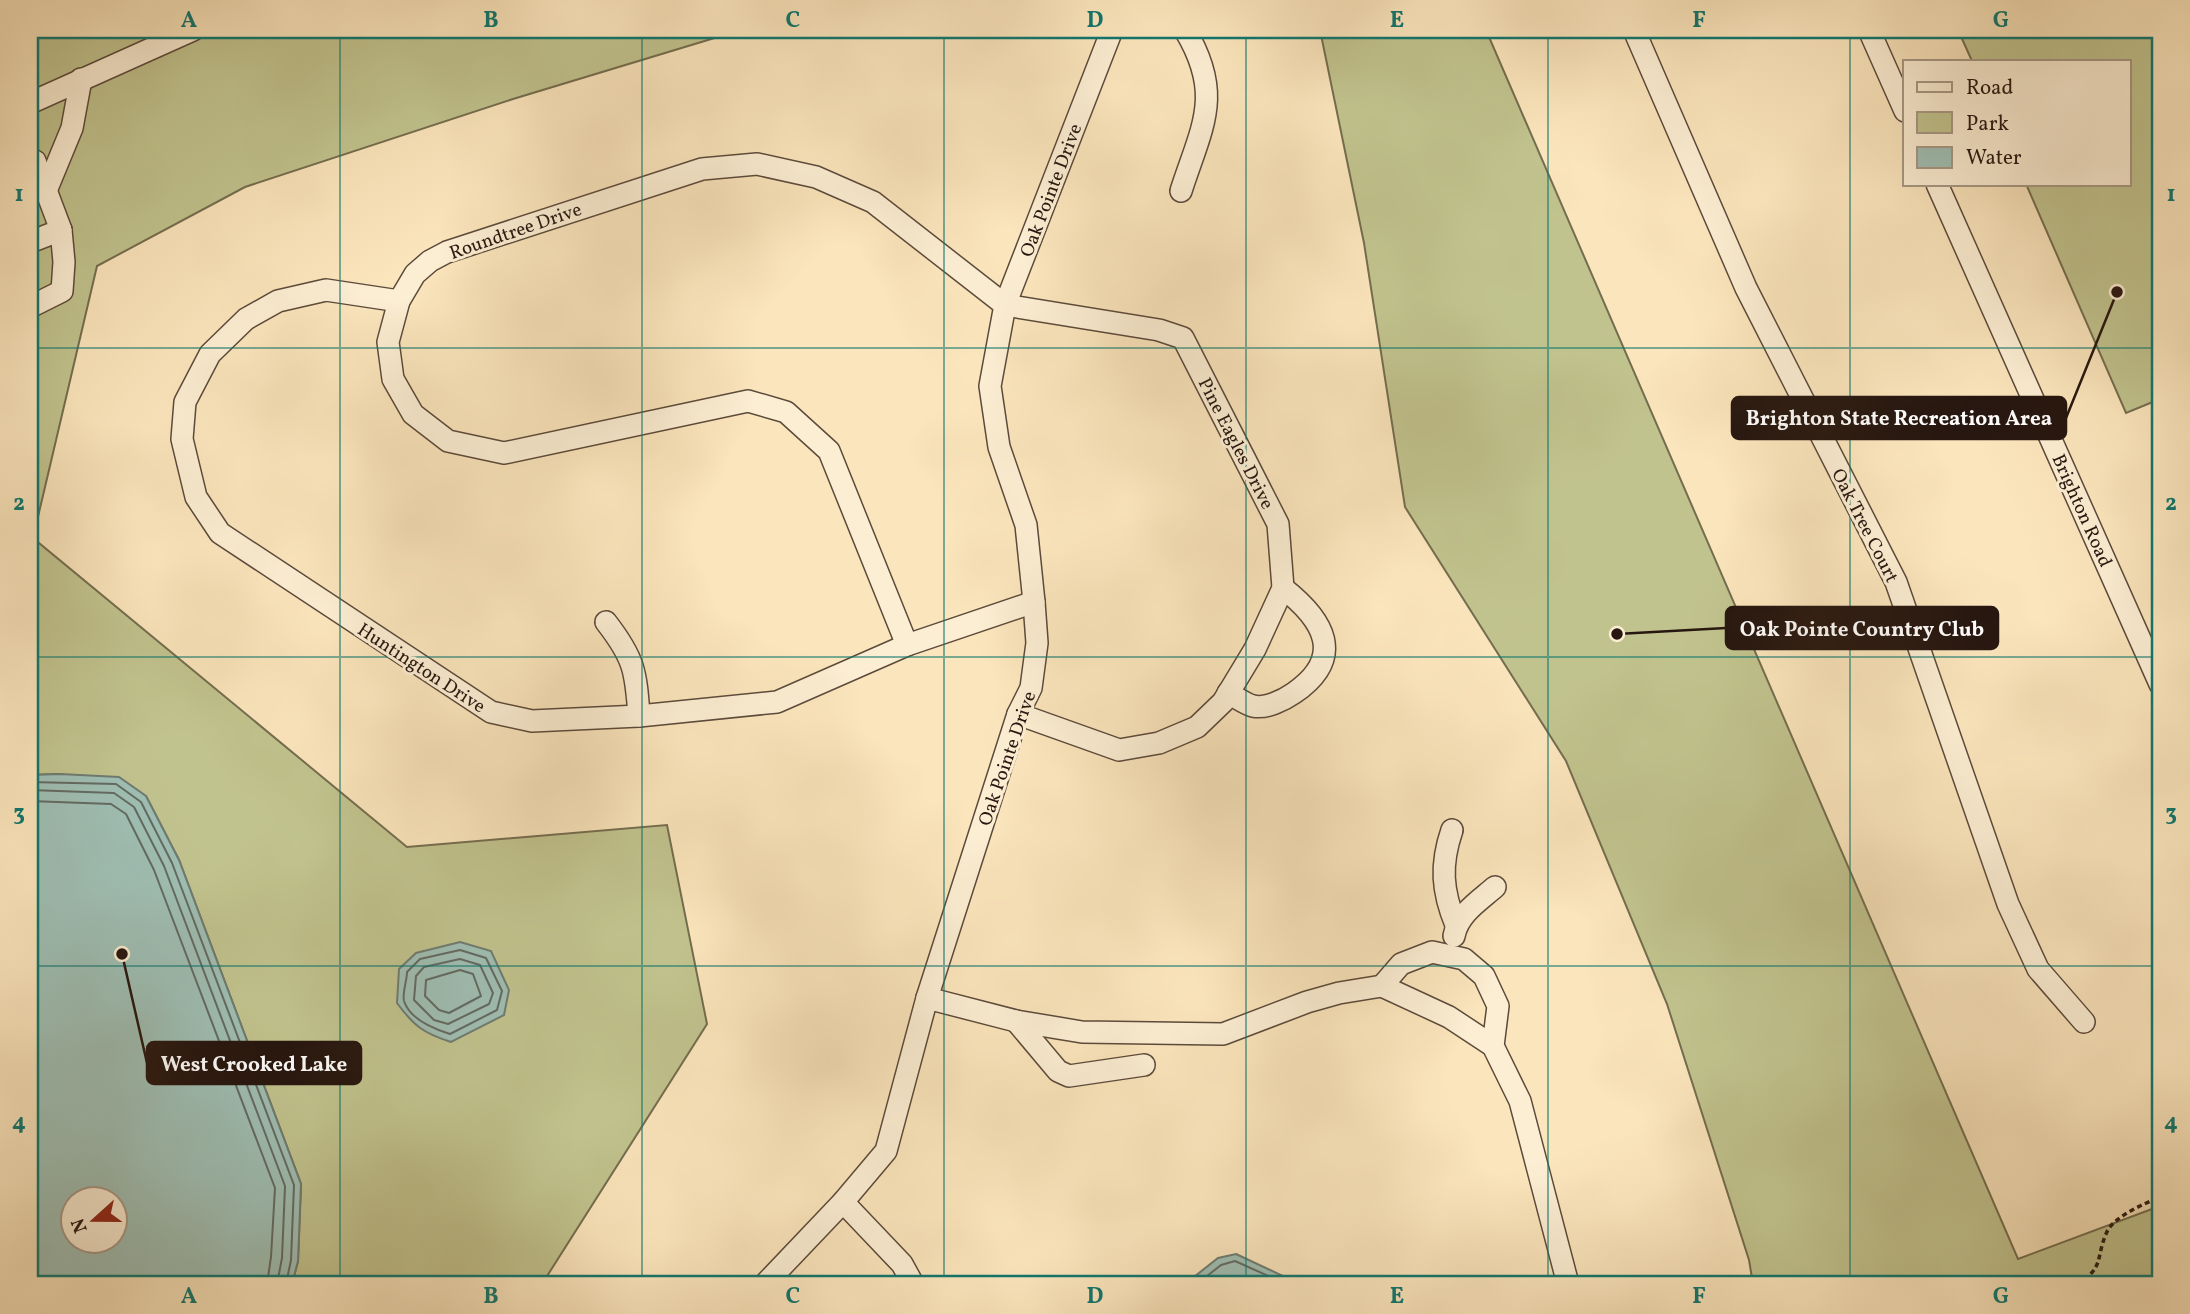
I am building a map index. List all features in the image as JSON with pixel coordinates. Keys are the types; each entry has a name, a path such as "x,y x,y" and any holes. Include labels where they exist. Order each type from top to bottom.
{"street":[{"path":"30,103 193,30"},
{"name":"Oak Pointe Drive","path":"765,1284 843,1202 886,1151 927,998 1018,714 1031,688 1037,643 1026,524 999,447 990,386 1005,304 1112,30"},
{"path":"1181,191 1207,111 1206,80 1185,30"},
{"name":"Oak Tree Court","path":"1634,30 1746,288 1896,582 2013,915 2038,969 2084,1022"},
{"path":"1869,30 1903,106"},
{"path":"46,191 72,128 81,79"},
{"path":"30,163 35,161 61,230 64,262 62,291 30,307"},
{"name":"Roundtree Drive","path":"907,645 829,451 786,412 748,401 504,453 448,441 413,414 393,379 388,342 399,301 415,274 447,252 702,169 757,164 816,177 873,202 1005,304"},
{"name":"Brighton Road","path":"1938,186 2159,677"},
{"path":"30,242 61,230"},
{"name":"Huntington Drive","path":"399,301 326,290 278,301 246,319 210,354 185,402 182,439 196,497 220,533 491,712 532,721 639,716 777,702 907,645 1034,603"},
{"name":"Pine Eagles Drive","path":"1005,304 1159,330 1183,338 1278,524 1283,588 1255,649 1223,702 1197,727 1159,743 1119,750 1018,714"},
{"path":"1228,693 1253,706 1269,705 1308,684 1321,666 1325,654 1322,635 1302,603 1283,588"},
{"path":"606,622 626,647 636,678 639,716"},
{"path":"1452,830 1443,860 1443,879 1457,925"},
{"path":"1451,956 1457,925 1495,887"},
{"path":"1382,986 1401,964 1432,952 1464,959 1484,976 1498,1006 1493,1046"},
{"path":"927,998 1016,1021 1082,1032 1223,1034 1307,1002 1339,993 1382,986 1449,1017 1493,1046 1520,1101 1568,1284"},
{"path":"1016,1021 1058,1071 1069,1076 1144,1065"},
{"path":"843,1202 902,1264 913,1284"}],"path":[{"path":"2077,1284 2086,1279 2099,1263 2106,1232 2122,1216 2160,1198"}],"green space":[{"path":"30,30 741,30 513,99 245,187 97,266 33,538 407,847 667,825 707,1024 542,1284 292,1284 298,1261 301,1184 179,860 146,796 60,774 30,775"},
{"path":"1320,30 1486,30 2018,1259 2160,1206 2160,1284 1753,1284 1749,1260 1667,1004 1566,761 1405,507 1364,243"},
{"path":"1958,30 2160,30 2160,399 2126,413 2027,186 2130,186 2130,60 1972,60"}],"water":[{"path":"30,775 119,777 146,796 179,860 301,1184 298,1261 292,1284 30,1284"},
{"path":"460,942 491,951 509,990 504,1015 451,1042 420,1028 397,1003 399,969 416,953"},
{"path":"1236,1254 1300,1284 1185,1284 1218,1258"}],"place":[{"name":"Brighton State Recreation Area","path":"2117,292"},
{"name":"Oak Pointe Country Club","path":"1617,634"},
{"name":"West Crooked Lake","path":"122,954"}]}
